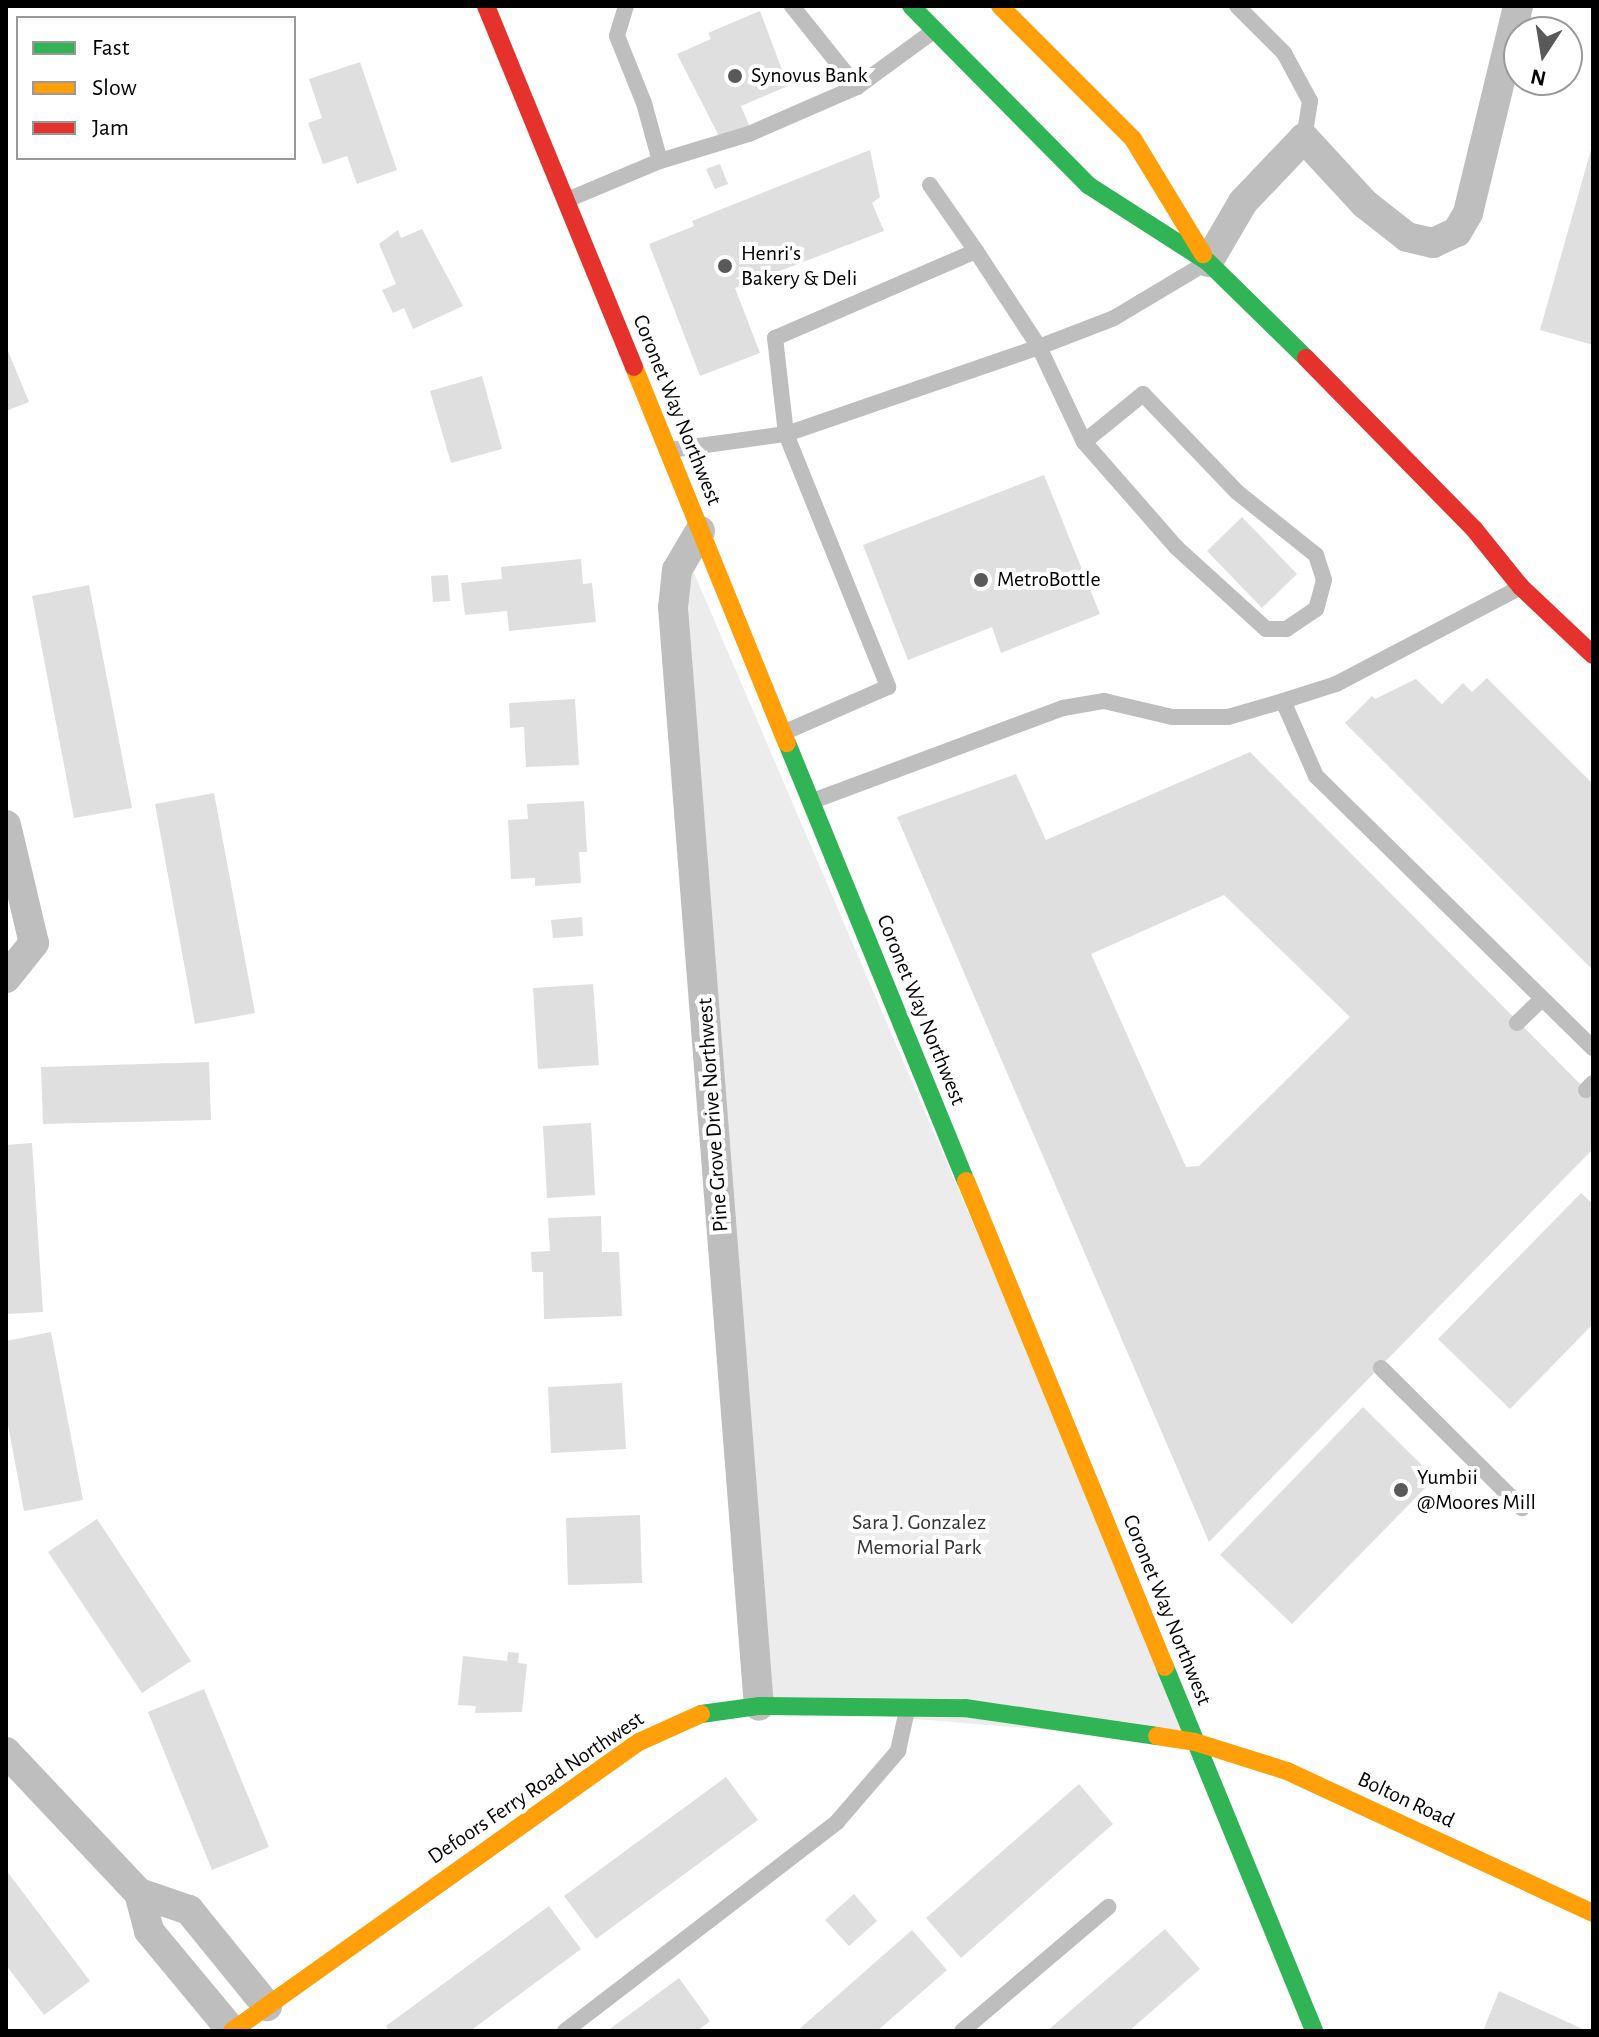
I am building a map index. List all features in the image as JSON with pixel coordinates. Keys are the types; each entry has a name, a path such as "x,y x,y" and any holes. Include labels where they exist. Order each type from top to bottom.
{"street":[{"name":"Coronet Way Northwest","path":"486,6 1314,2031"},
{"path":"911,6 1088,185 1208,262 1474,529 1521,587 1593,655"},
{"path":"1000,6 1133,139 1208,262"},
{"path":"1208,262 1243,202 1304,138 1365,204 1407,237 1433,243 1457,232 1468,213 1518,6"},
{"name":"Pine Grove Drive Northwest","path":"700,531 677,570 673,607 759,1706"},
{"path":"6,825 34,943 6,978"},
{"name":"Defoors Ferry Road Northwest","path":"232,2031 639,1742 695,1715 759,1706 908,1705 965,1708 1195,1742"},
{"name":"Bolton Road","path":"1195,1742 1287,1771 1593,1913"},
{"path":"6,1752 139,1893 189,1910 267,2006"},
{"path":"139,1893 149,1931 232,2031"}],"lane":[{"path":"626,6 617,36 644,103 660,161"},
{"path":"792,6 857,87"},
{"path":"1237,6 1284,53 1310,101 1304,138"},
{"path":"565,201 660,161 749,134 857,87 935,30"},
{"path":"930,185 1039,347 1084,442 1176,547 1266,629 1286,629 1316,609 1324,580 1316,555 1237,492 1143,394 1084,442"},
{"path":"782,734 888,687 786,434 775,338 976,251"},
{"path":"668,450 786,434 1039,347 1114,318 1208,262"},
{"path":"809,802 1063,708 1104,701 1172,717 1228,717 1283,701 1336,684 1521,587"},
{"path":"1283,701 1316,776 1593,1048"},
{"path":"1517,1023 1542,999"},
{"path":"1381,1368 1522,1508"},
{"path":"565,2031 837,1822 898,1751 908,1705"},
{"path":"962,2031 1108,1907"}],"green space":[{"name":"Sara J. Gonzalez Memorial Park","path":"685,552 1195,1742 759,1706"}],"building":[{"name":"Synovus Bank","path":"760,11 788,86 741,106 751,130 722,142 677,54 711,39 708,33"},
{"path":"360,62 397,170 357,184 347,156 323,164 308,123 322,118 309,79"},
{"path":"1593,146 1593,345 1540,330"},
{"name":"Henri's Bakery & Deli","path":"870,150 880,197 872,203 884,231 735,288 760,353 700,376 649,244 694,226 692,221"},
{"path":"720,164 728,184 715,189 706,169"},
{"path":"422,229 463,306 413,329 404,308 393,313 382,290 396,284 379,244 398,230 401,238"},
{"path":"6,346 29,402 6,411"},
{"path":"482,376 502,449 451,463 430,391"},
{"name":"MetroBottle","path":"1044,475 1100,614 1001,653 992,627 908,660 863,545"},
{"path":"1242,517 1297,574 1262,608 1207,551"},
{"path":"581,559 583,584 592,583 596,622 509,631 507,611 465,615 461,583 502,579 501,567"},
{"path":"448,575 450,601 433,602 431,576"},
{"path":"89,585 132,808 74,818 32,596"},
{"path":"1487,678 1593,784 1593,970 1345,723 1372,696 1375,699 1416,679 1442,704 1463,683 1472,692"},
{"path":"575,699 579,765 526,767 524,727 510,728 509,703"},
{"path":"1250,752 1593,1097 1593,1149 1209,1542 897,817 1016,774 1046,840","holes":["1224,895 1350,1017 1199,1166 1186,1167 1091,954"]},
{"path":"214,793 255,1013 195,1024 155,804"},
{"path":"584,801 587,852 579,852 581,883 535,886 535,878 511,879 508,820 528,819 527,804"},
{"path":"582,917 583,936 553,938 551,920"},
{"path":"593,984 599,1065 538,1069 533,988"},
{"path":"209,1062 211,1120 43,1124 41,1067"},
{"path":"591,1123 595,1195 547,1198 543,1126"},
{"path":"32,1143 43,1312 6,1314 6,1145"},
{"path":"1581,1193 1593,1204 1593,1324 1510,1409 1438,1339"},
{"path":"601,1216 602,1252 619,1252 622,1316 544,1319 543,1272 532,1272 531,1252 550,1251 548,1218"},
{"path":"51,1332 83,1500 24,1511 6,1414 6,1341"},
{"path":"622,1383 626,1449 551,1453 548,1387"},
{"path":"1363,1407 1435,1478 1292,1624 1220,1555"},
{"path":"640,1515 642,1583 568,1585 566,1518"},
{"path":"97,1519 191,1661 142,1693 48,1552"},
{"path":"508,1652 519,1653 518,1663 527,1664 522,1712 475,1713 476,1706 458,1705 463,1656 507,1661"},
{"path":"204,1689 269,1847 212,1870 148,1712"},
{"path":"726,1777 758,1820 596,1939 564,1896"},
{"path":"1079,1784 1113,1824 961,1958 926,1918"},
{"path":"6,1870 90,1981 44,2015 6,1965"},
{"path":"854,1894 877,1921 849,1946 825,1920"},
{"path":"549,1906 581,1949 470,2031 389,2031 386,2026"},
{"path":"1165,1929 1200,1969 1129,2031 1047,2031"},
{"path":"912,1930 947,1970 877,2031 797,2031"},
{"path":"679,1978 710,2021 697,2031 607,2031"},
{"path":"1499,1991 1587,2031 1483,2031"}],"traffic: fast":[{"path":"911,6 1088,185 1208,262 1306,358"},
{"path":"787,743 966,1181"},
{"path":"1165,1667 1314,2031"},
{"path":"701,1714 759,1706 965,1708 1157,1736"}],"traffic: slow":[{"path":"1000,6 1133,139 1203,254"},
{"path":"634,367 787,743"},
{"path":"966,1181 1165,1667"},
{"path":"232,2031 639,1742 701,1714"},
{"path":"1157,1736 1195,1742 1287,1771 1593,1913"}],"traffic: jam":[{"path":"486,6 634,367"},
{"path":"1306,358 1474,529 1521,587 1593,655"}],"place":[{"name":"Synovus Bank","path":"735,76"},
{"name":"Henri's Bakery & Deli","path":"725,266"},
{"name":"MetroBottle","path":"981,580"},
{"name":"Yumbii @Moores Mill","path":"1401,1490"}]}
